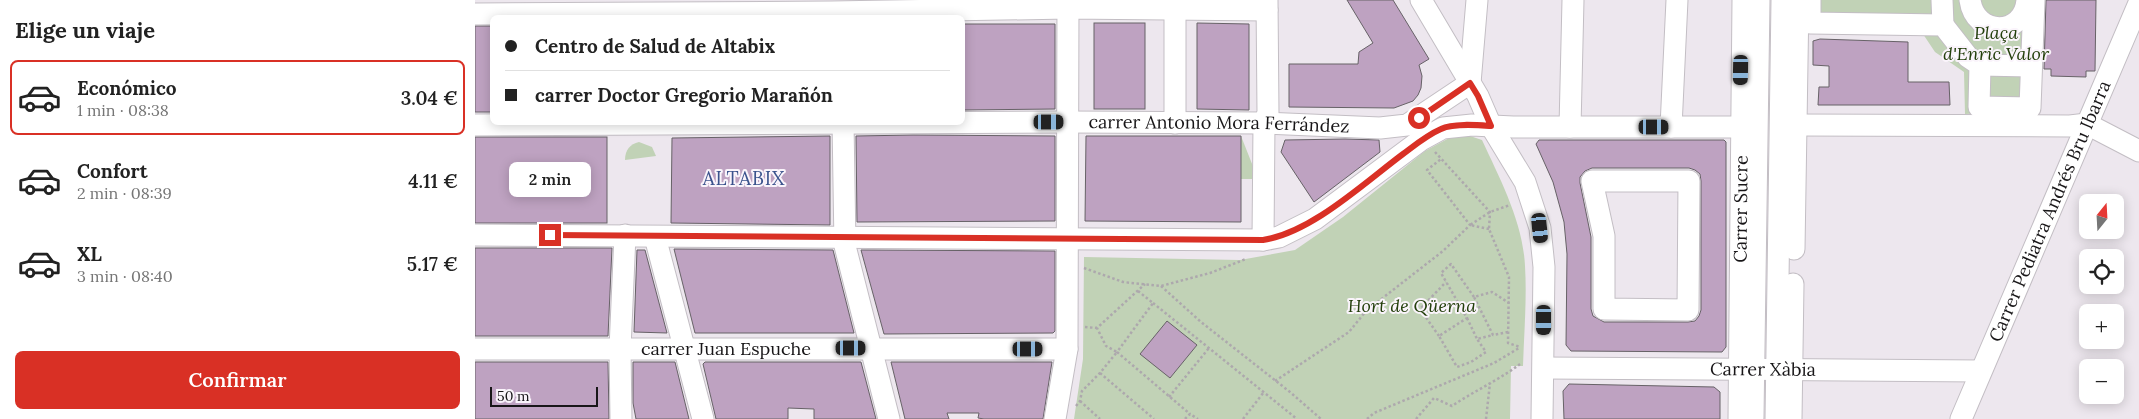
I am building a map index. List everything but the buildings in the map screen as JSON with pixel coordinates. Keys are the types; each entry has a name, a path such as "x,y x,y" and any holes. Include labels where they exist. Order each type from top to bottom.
{"street":[{"path":"1421,0 1478,96 1491,126 1525,182 1540,228 1544,267 1542,419"},
{"path":"1470,83 1477,0"},
{"path":"1570,127 1573,0"},
{"path":"1671,127 1677,0"},
{"name":"Carrer Sucre","path":"1743,0 1740,127 1746,370 1753,419"},
{"name":"Carrer Sucre","path":"1739,419 1746,370 1759,0"},
{"path":"1782,0 1784,371 1791,419"},
{"path":"1775,419 1784,371 1796,125 1798,0"},
{"path":"1810,0 1810,23 1943,25"},
{"path":"1942,0 1943,25 1968,57 1980,65 2031,66"},
{"path":"1970,0 1972,10 1981,22 2003,28 2017,21 2025,11 2027,0"},
{"path":"1980,65 1979,107 2030,108 2034,0"},
{"name":"Carrer Pediatra Andrés Bru Ibarra","path":"1961,419 2139,3"},
{"path":"1063,415 1067,349 1068,4"},
{"path":"475,14 641,10 842,10 1068,4 1267,5 1268,114 1264,123 1263,240"},
{"path":"1175,4 1175,123"},
{"path":"2017,21 2033,39"},
{"path":"1957,44 1981,22"},
{"name":"carrer Antonio Mora Ferrández","path":"965,122 1264,123 1380,128 1407,125 1470,83"},
{"path":"1796,125 2070,126 2087,124 2139,151"},
{"name":"carrer Antonio Mora Ferrández","path":"475,125 490,125"},
{"path":"843,125 845,238 889,419"},
{"path":"475,235 1263,240 1279,237 1315,219 1421,140 1443,128 1472,125 1740,127"},
{"path":"1689,180 1689,310 1604,309 1604,236 1592,181 1689,180"},
{"path":"621,419 620,349 625,236"},
{"path":"655,237 703,419"},
{"name":"carrer Juan Espuche","path":"475,349 1067,349"},
{"name":"Carrer Xàbia","path":"1544,368 1981,371"}],"path":[{"path":"1367,419 1374,414 1494,363 1520,347 1508,342 1509,277 1489,229 1490,212 1430,146"},
{"path":"1441,159 1427,170 1470,225 1489,229"},
{"path":"1275,381 1349,332 1366,311 1443,251 1470,225 1490,212 1510,204"},
{"path":"1446,282 1420,309 1457,367 1471,362 1486,352 1441,273 1451,264 1474,297 1493,335"},
{"path":"1079,327 1097,328 1145,284"},
{"path":"1161,286 1201,322 1321,419"},
{"path":"1138,291 1297,419"},
{"path":"1474,297 1492,292 1509,303"},
{"path":"1063,415 1080,401 1082,391 1117,352 1153,303"},
{"path":"1439,336 1467,318"},
{"path":"1097,328 1106,346 1117,352 1169,397 1198,419"},
{"path":"1477,339 1507,332"},
{"path":"1169,397 1209,348"},
{"path":"1416,419 1434,398 1452,406 1490,382 1506,375 1520,364"},
{"path":"1100,373 1154,419"},
{"path":"1486,419 1490,382"},
{"path":"1243,419 1264,392"},
{"path":"1080,401 1100,419"},
{"path":"1185,419 1190,414"}],"green space":[{"name":"Plaça d'Enric Valor","path":"1807,0 2041,0 2038,111 1965,114 1964,72 1935,52 1919,28 1807,26"},
{"name":"Hort de Qüerna","path":"1467,135 1482,140 1503,185 1515,217 1523,250 1526,291 1523,366 1511,366 1510,419 1074,419 1083,359 1084,257 1240,260 1295,250 1343,217 1425,151 1451,137"},
{"path":"1241,136 1258,179 1241,179"},
{"path":"639,142 652,147 656,156 625,160 629,148"}],"district":[{"name":"ALTABIX","path":"744,178"}],"route":[{"path":"550,235 1263,240 1279,237 1315,219 1421,140 1443,128 1472,125 1491,126 1470,83 1419,118"}]}
